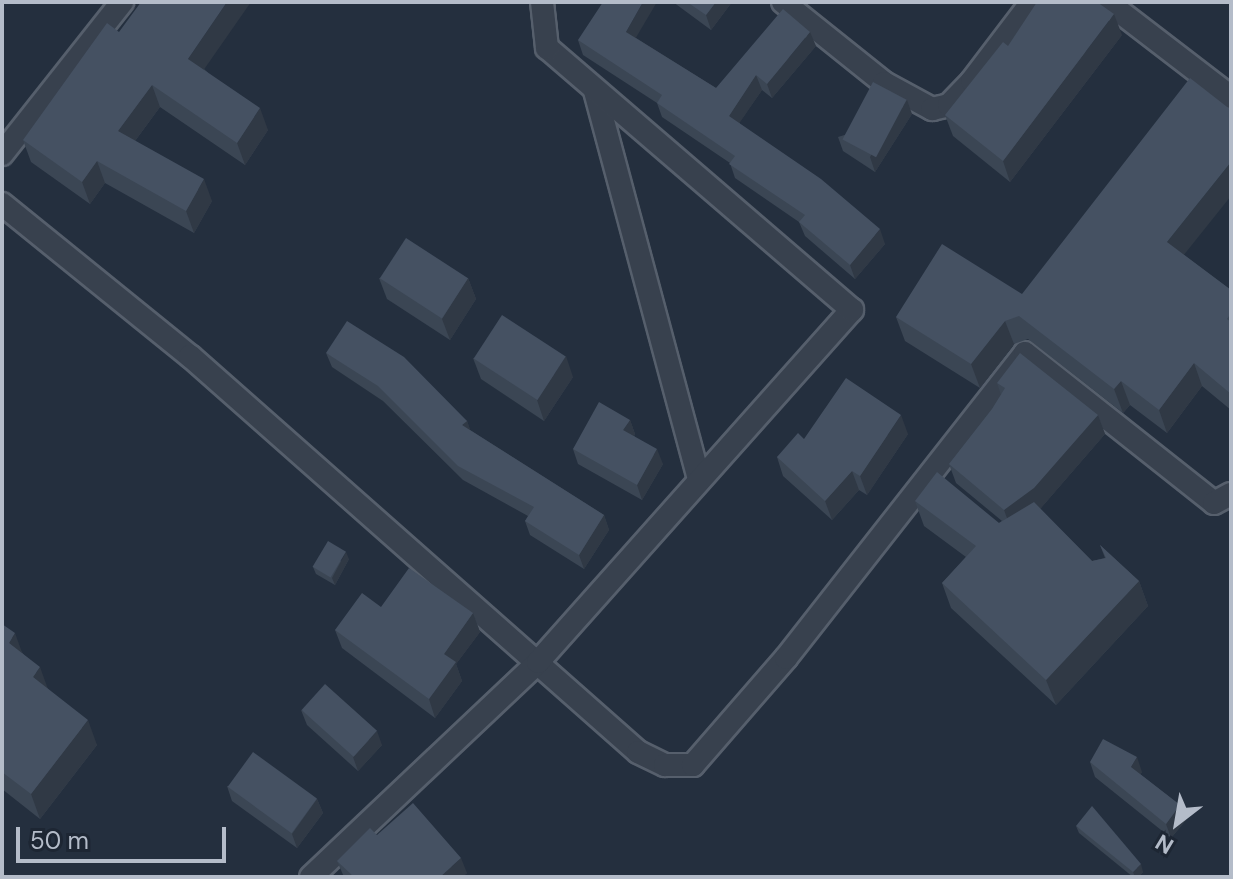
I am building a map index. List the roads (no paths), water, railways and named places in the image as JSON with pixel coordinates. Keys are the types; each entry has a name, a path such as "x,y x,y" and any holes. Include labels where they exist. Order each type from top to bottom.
{"street":[{"path":"2,154 122,2"},
{"path":"311,877 538,662 852,310 547,48 542,2"},
{"path":"783,2 884,83 932,109 949,105 972,81 1032,2"},
{"path":"1107,2 1231,97"},
{"path":"595,91 699,479"},
{"path":"2,204 190,356 638,752 665,765 693,765 786,658 1025,353 1214,503 1231,494"}]}
